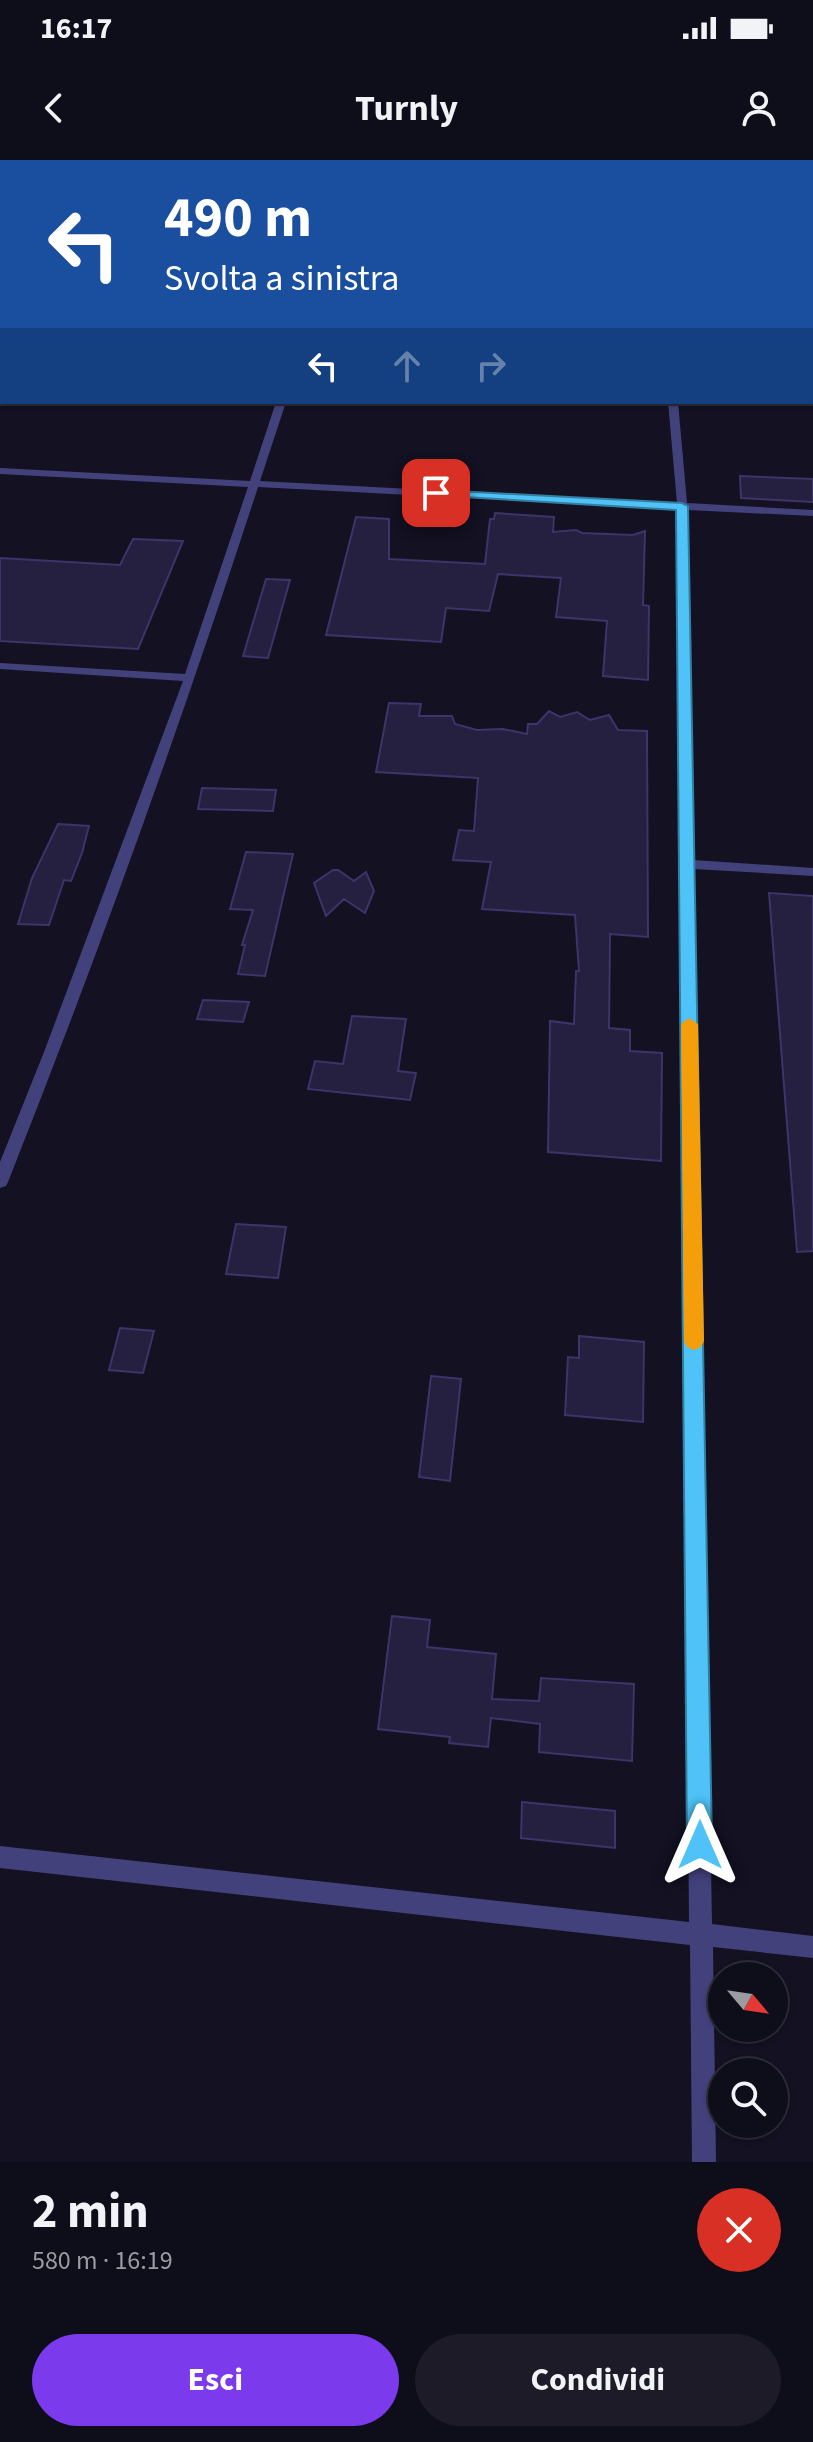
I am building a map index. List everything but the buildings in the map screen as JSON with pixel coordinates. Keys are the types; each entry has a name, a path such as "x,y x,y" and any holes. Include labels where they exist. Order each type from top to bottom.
{"lane":[{"path":"0,1182 52,1052 190,678 280,404"},
{"path":"673,404 682,506 704,2162"},
{"path":"0,471 813,513"},
{"path":"0,666 190,678"},
{"path":"686,864 813,872"},
{"path":"0,1857 813,1947"}],"slow traffic":[{"path":"689,1024 694,1341"}],"route":[{"path":"436,493 682,506 700,1845"}]}
